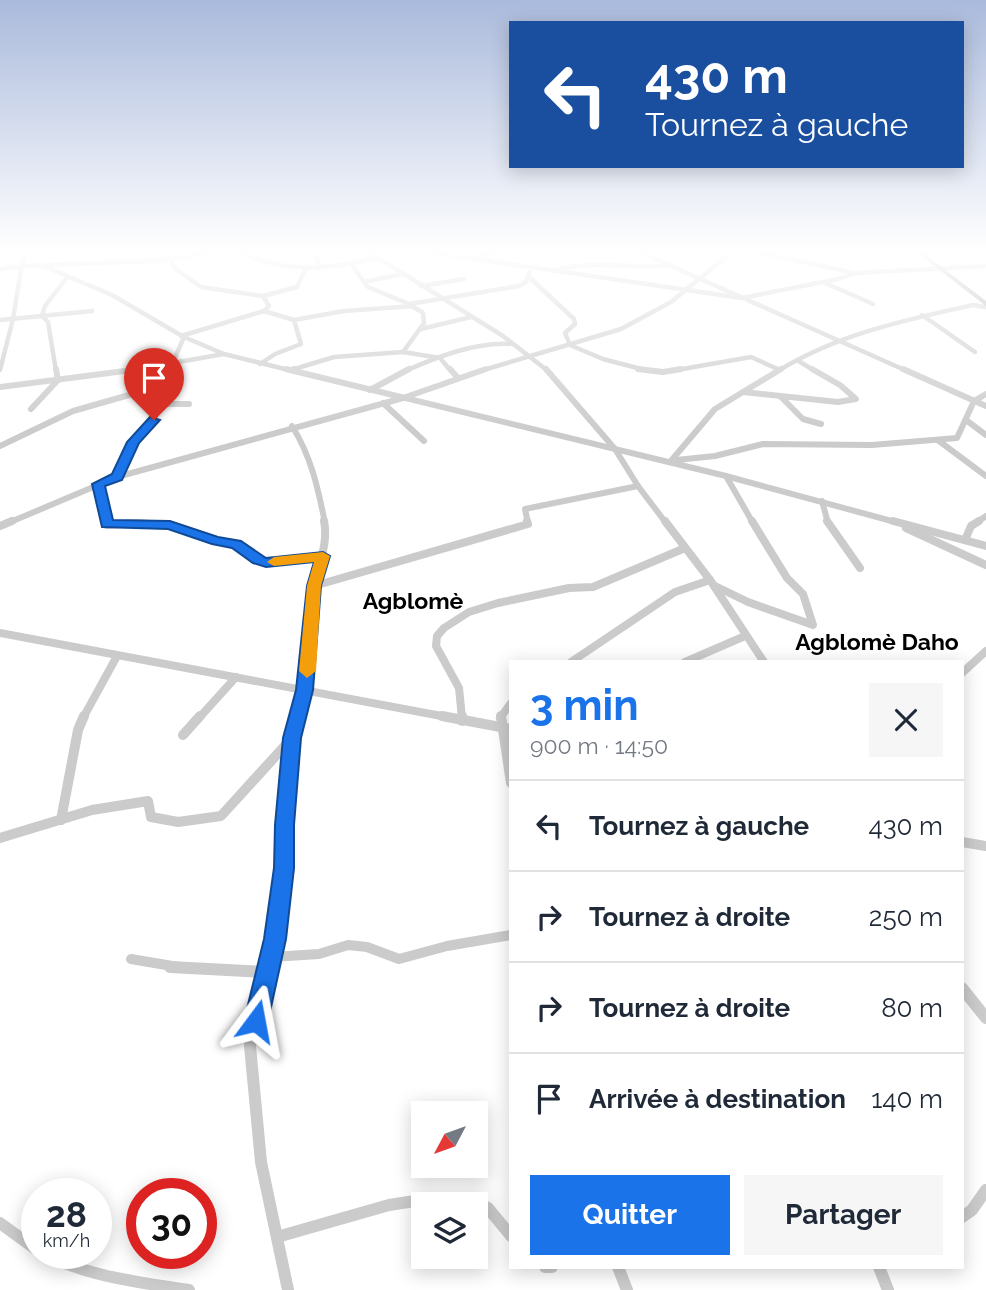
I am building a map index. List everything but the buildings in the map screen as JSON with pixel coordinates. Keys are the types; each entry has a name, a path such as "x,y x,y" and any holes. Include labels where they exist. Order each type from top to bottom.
{"street":[{"path":"0,370 14,312"},
{"path":"0,320 80,312"},
{"path":"141,312 183,337 224,354 260,364 671,461 986,546"},
{"path":"117,477 133,442 154,420 164,385 183,337 260,312"},
{"path":"268,312 294,320 337,312"},
{"path":"403,352 421,329 425,316 420,312"},
{"path":"463,312 516,346 556,378 559,386 615,449 638,486 712,582 763,660"},
{"path":"568,312 574,318 575,324 565,333 570,345 603,359 642,370 663,372 751,357 780,370"},
{"path":"0,526 117,477 292,426 403,398 528,355 570,345 637,321 651,312"},
{"path":"774,312 986,407"},
{"path":"671,461 715,409 807,353 884,324 936,312"},
{"path":"922,315 975,352"},
{"path":"42,316 48,322 58,380"},
{"path":"421,329 471,317"},
{"path":"260,364 275,354 301,344 294,320"},
{"path":"370,390 389,377 440,358 496,342 516,346"},
{"path":"289,371 334,357 403,352 440,358 458,378"},
{"path":"0,387 171,365 224,354"},
{"path":"743,392 848,402 856,399 840,385 797,360"},
{"path":"31,409 58,380"},
{"path":"0,446 73,411 164,385"},
{"path":"671,461 691,460 763,443 872,445 957,438 974,401 986,394"},
{"path":"781,397 792,411 809,424 821,424"},
{"path":"383,403 424,441"},
{"path":"160,404 189,404"},
{"path":"966,420 986,435"},
{"path":"288,1290 261,1162 250,1046 272,957 284,868 284,825 292,738 304,690 314,586 323,556 326,530 321,492 304,445 292,426"},
{"path":"939,441 986,476"},
{"path":"574,660 675,592 712,582 748,602 813,625 803,594 787,578 726,476"},
{"path":"98,484 107,524 152,523 170,526 217,541 236,544 258,560 266,562 323,556"},
{"path":"314,586 528,524 525,509 638,486"},
{"path":"822,501 824,518 829,529 860,568"},
{"path":"965,540 971,526 986,516"},
{"path":"886,518 986,565"},
{"path":"462,721 462,697 459,688 436,646 437,636 444,628 469,612 498,603 569,588 593,587 685,548"},
{"path":"0,633 509,728"},
{"path":"690,660 746,636"},
{"path":"964,671 986,651"},
{"path":"61,820 78,730 90,701 117,656"},
{"path":"183,735 236,677"},
{"path":"509,706 500,717 509,772"},
{"path":"0,838 118,804 148,801 151,817 178,822 220,816 292,738"},
{"path":"964,842 986,846"},
{"path":"272,957 319,954 348,944 367,947 399,958 509,935"},
{"path":"131,959 175,968 267,972"},
{"path":"964,990 986,1018"},
{"path":"964,1216 972,1210 986,1190"},
{"path":"277,1237 389,1205 421,1200 471,1199 488,1208 509,1234"},
{"path":"0,1223 21,1238"},
{"path":"76,1269 99,1276 189,1290"},
{"path":"619,1269 627,1290"},
{"path":"880,1269 888,1290"}],"slow traffic":[{"path":"274,562 323,556 314,586 307,671"}],"district":[{"name":"Agblomè","path":"413,601"},
{"name":"Agblomè Daho","path":"877,642"}],"route":[{"path":"154,420 133,442 117,477 98,484 107,524 120,526 152,523 170,526 217,541 236,544 258,560 266,562 323,556 314,586 308,667 292,738 284,825 284,868 275,939 256,1021"}]}
